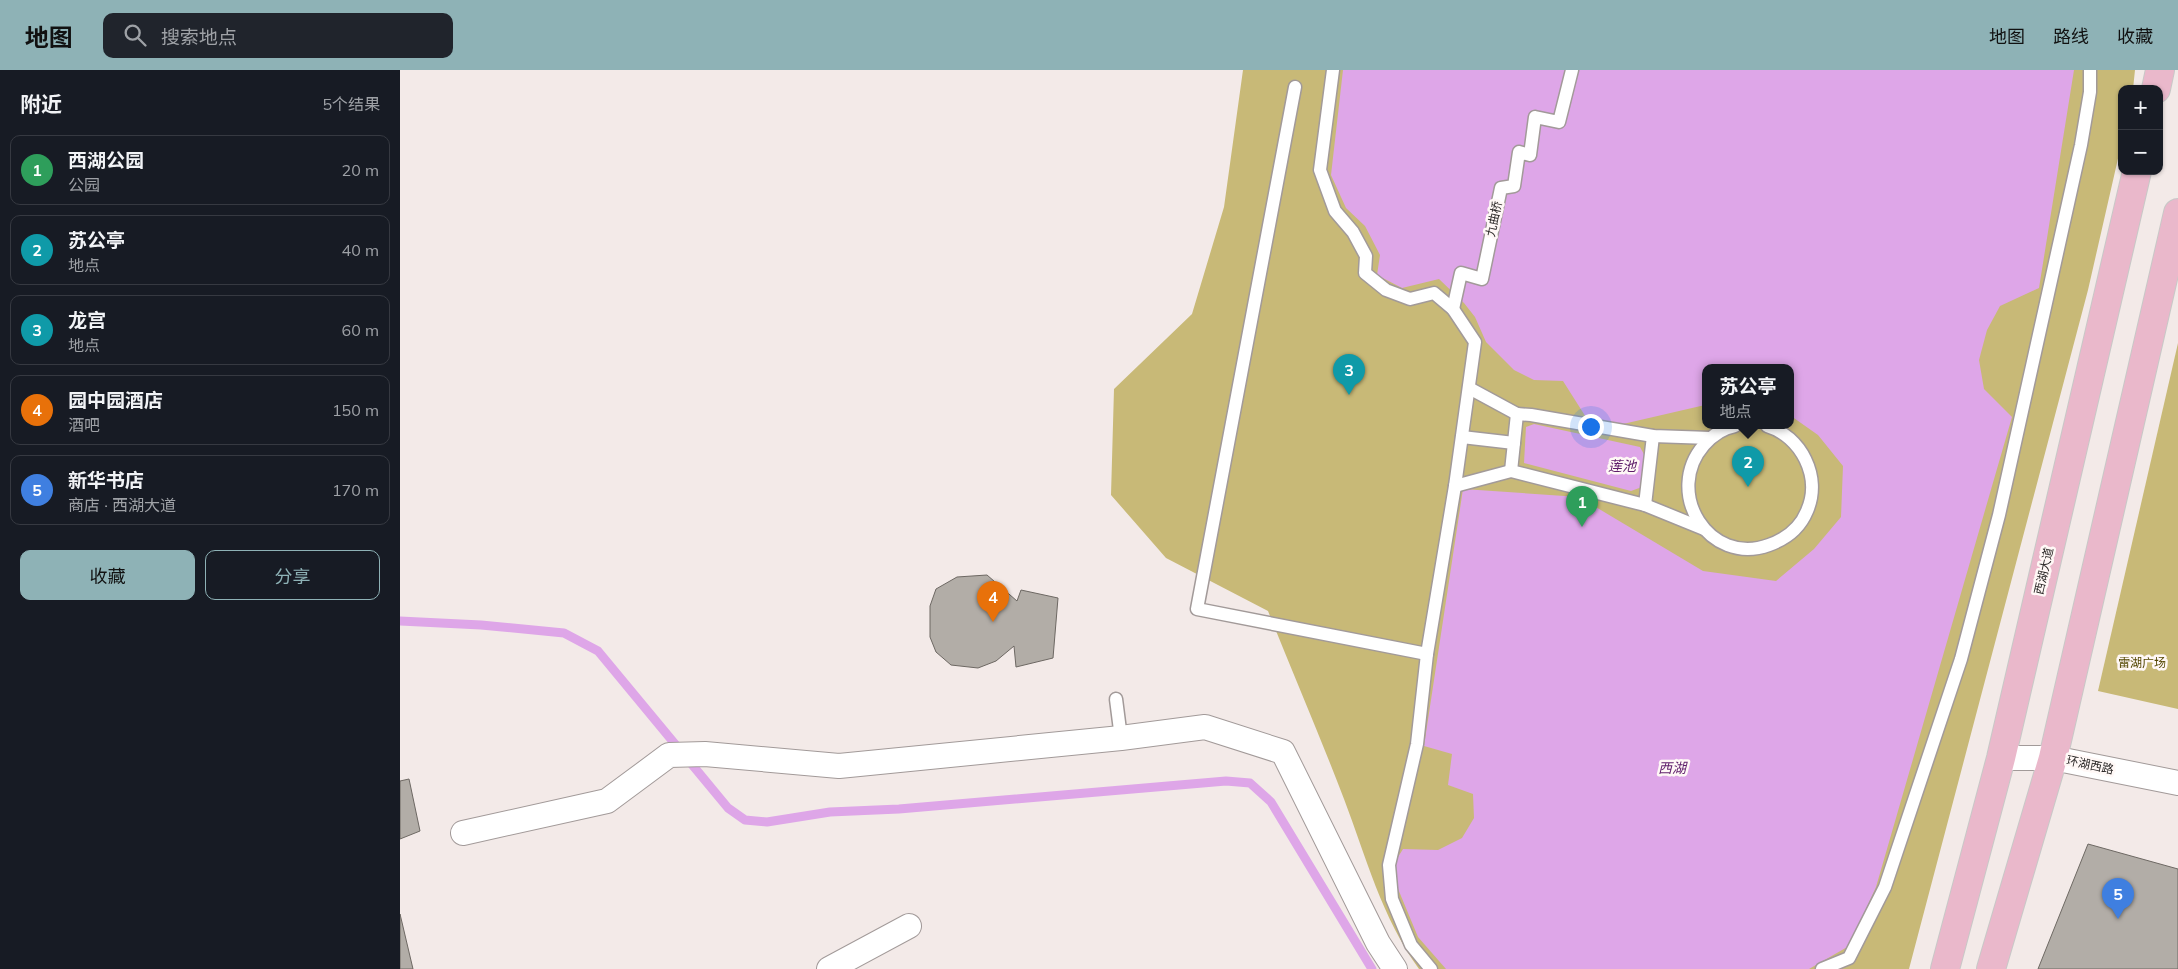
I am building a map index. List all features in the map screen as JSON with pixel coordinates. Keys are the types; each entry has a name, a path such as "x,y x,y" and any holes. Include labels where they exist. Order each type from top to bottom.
{"main road":[{"path":"2157,85 2160,70"},
{"name":"西湖大道","path":"1945,969 2001,758 2136,175"},
{"path":"1991,969 2053,758 2178,214"}],"street":[{"path":"463,833 607,800 669,755 705,754 839,766 1121,738 1205,727 1283,752 1378,943 1395,969"},
{"name":"环湖西路","path":"2001,758 2053,758 2178,783"},
{"path":"829,969 909,926"}],"lane":[{"path":"1333,70 1320,170 1335,211 1353,232 1366,256 1365,273 1386,290 1410,299 1434,293 1453,309 1475,342 1455,486 1427,654 1417,744 1389,864 1392,899 1411,945 1431,969"},
{"name":"九曲桥","path":"1453,309 1461,273 1482,279 1501,188 1514,186 1519,152 1530,155 1535,117 1559,122 1572,70"},
{"path":"1822,969 1849,958 1884,888 1961,659 1999,515 2076,165 2090,92 2090,70"},
{"path":"1295,87 1197,609 1427,654"},
{"path":"1469,388 1517,414 1654,436 1710,438"},
{"path":"1516,473 1514,443 1517,414"},
{"path":"1704,529 1691,506 1688,493 1688,472 1696,453 1710,438 1725,429"},
{"path":"1455,486 1516,473 1645,505 1704,529 1720,542 1740,549 1761,548 1780,541 1796,528 1808,510 1812,490 1810,470 1801,451 1787,436 1773,429"},
{"path":"1645,505 1654,436"},
{"path":"1462,437 1514,443"},
{"path":"1116,699 1121,738"}],"green space":[{"name":"西湖","path":"1243,70 2135,70 2133,85 2118,85 2118,159 2088,290 1909,969 1419,969 1395,929 1376,887 1335,775 1268,611 1166,558 1111,495 1114,389 1192,314 1224,207"},
{"name":"雷湖广场","path":"2178,343 2178,709 2098,691"}],"water":[{"name":"西湖","path":"1343,70 2074,70 2039,288 2000,306 1987,330 1979,360 1984,389 2012,417 1876,887 1849,946 1809,969 1446,969 1418,937 1396,884 1395,862 1403,849 1438,850 1462,838 1474,818 1473,794 1448,785 1452,754 1424,746 1463,489 1579,497 1703,571 1776,581 1814,549 1841,517 1843,466 1818,435 1794,418 1794,364 1702,364 1702,406 1623,424 1589,422 1563,381 1534,380 1514,370 1486,342 1475,317 1464,303 1439,279 1402,288 1377,275 1380,255 1365,226 1346,208 1331,175"},
{"name":"莲池","path":"1534,424 1640,447 1646,458 1642,487 1631,491 1524,463 1526,427"}],"building":[{"path":"987,575 1017,601 1021,590 1058,598 1053,658 1016,667 1014,646 996,661 978,668 951,665 936,652 930,637 930,606 936,589 957,577"},
{"path":"409,779 420,831 400,839 400,781"},
{"path":"2088,844 2178,869 2178,969 2038,969"},
{"path":"400,914 413,969 400,969"}],"waterway":[{"path":"400,621 481,625 564,633 598,651 728,808 745,820 767,822 830,812 899,809 1226,781 1250,783 1271,802 1372,969"}],"place":[{"name":"龙宫","path":"1349,395"},
{"name":"苏公亭","path":"1748,487"},
{"name":"西湖公园","path":"1582,527"},
{"name":"园中园酒店","path":"993,622"},
{"name":"新华书店","path":"2118,919"}]}
